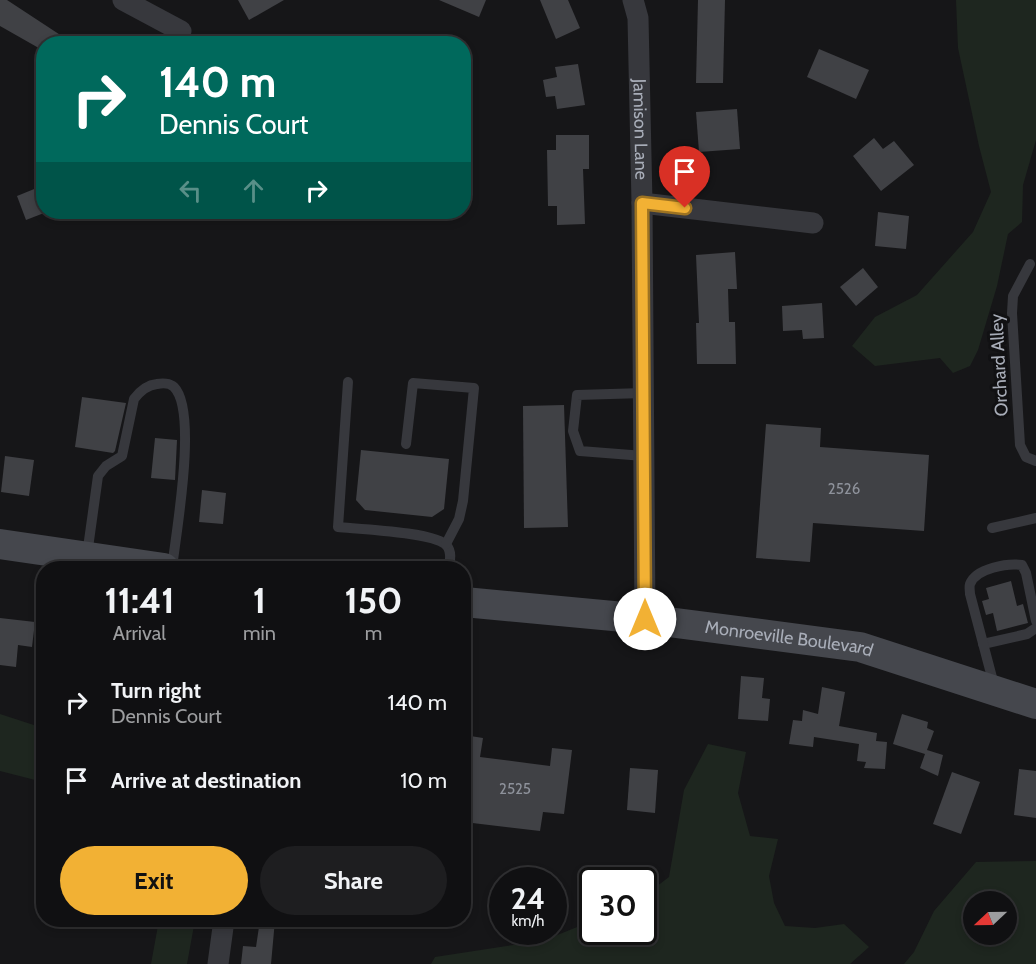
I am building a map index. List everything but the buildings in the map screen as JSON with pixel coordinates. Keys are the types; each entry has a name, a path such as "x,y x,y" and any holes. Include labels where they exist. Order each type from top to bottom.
{"main road":[{"path":"0,544 115,561"},
{"name":"Monroeville Boulevard","path":"471,603 645,619 860,647 1036,705"}],"street":[{"path":"123,0 181,31"},
{"name":"Jamison Lane","path":"633,0 638,18 642,203 645,619"},
{"path":"642,203 813,223"},
{"path":"218,964 223,927"}],"lane":[{"name":"Orchard Alley","path":"1030,264 1013,296 1012,313 1020,445 1026,457 1036,461"},
{"path":"348,382 338,527 416,534 440,539 450,550 449,561"},
{"path":"406,444 413,383 474,388 463,501 459,519 446,544"},
{"path":"87,557 98,476 102,470 120,459 123,454 134,399 139,392 157,384 170,384 174,387 184,408 186,420 173,561"},
{"path":"644,393 577,395 573,431 580,451 644,456"},
{"path":"992,528 1036,518"},
{"path":"995,691 970,594 970,584 977,575 986,570 1017,564 1023,566 1036,621"},
{"path":"983,644 1027,634 1036,628"}],"shaded area":[{"path":"956,0 1036,0 1036,140 1023,185 1022,222 1008,234 997,286 978,350 970,366 953,373 940,358 875,366 852,346 875,317 917,295 973,232 991,192 958,48"},
{"path":"0,714 36,726 36,780 0,771"},
{"path":"708,744 746,752 738,793 750,836 778,839 769,876 774,903 785,926 815,928 844,924 869,947 850,964 431,964 435,957 513,945 567,945 567,931 579,926 579,945 657,945 657,886 669,877 684,790"},
{"path":"1036,861 1036,964 904,964 914,952 934,911 976,862"},
{"path":"158,927 194,927 187,964 151,964"}],"route":[{"path":"645,619 642,203 685,208"}]}
